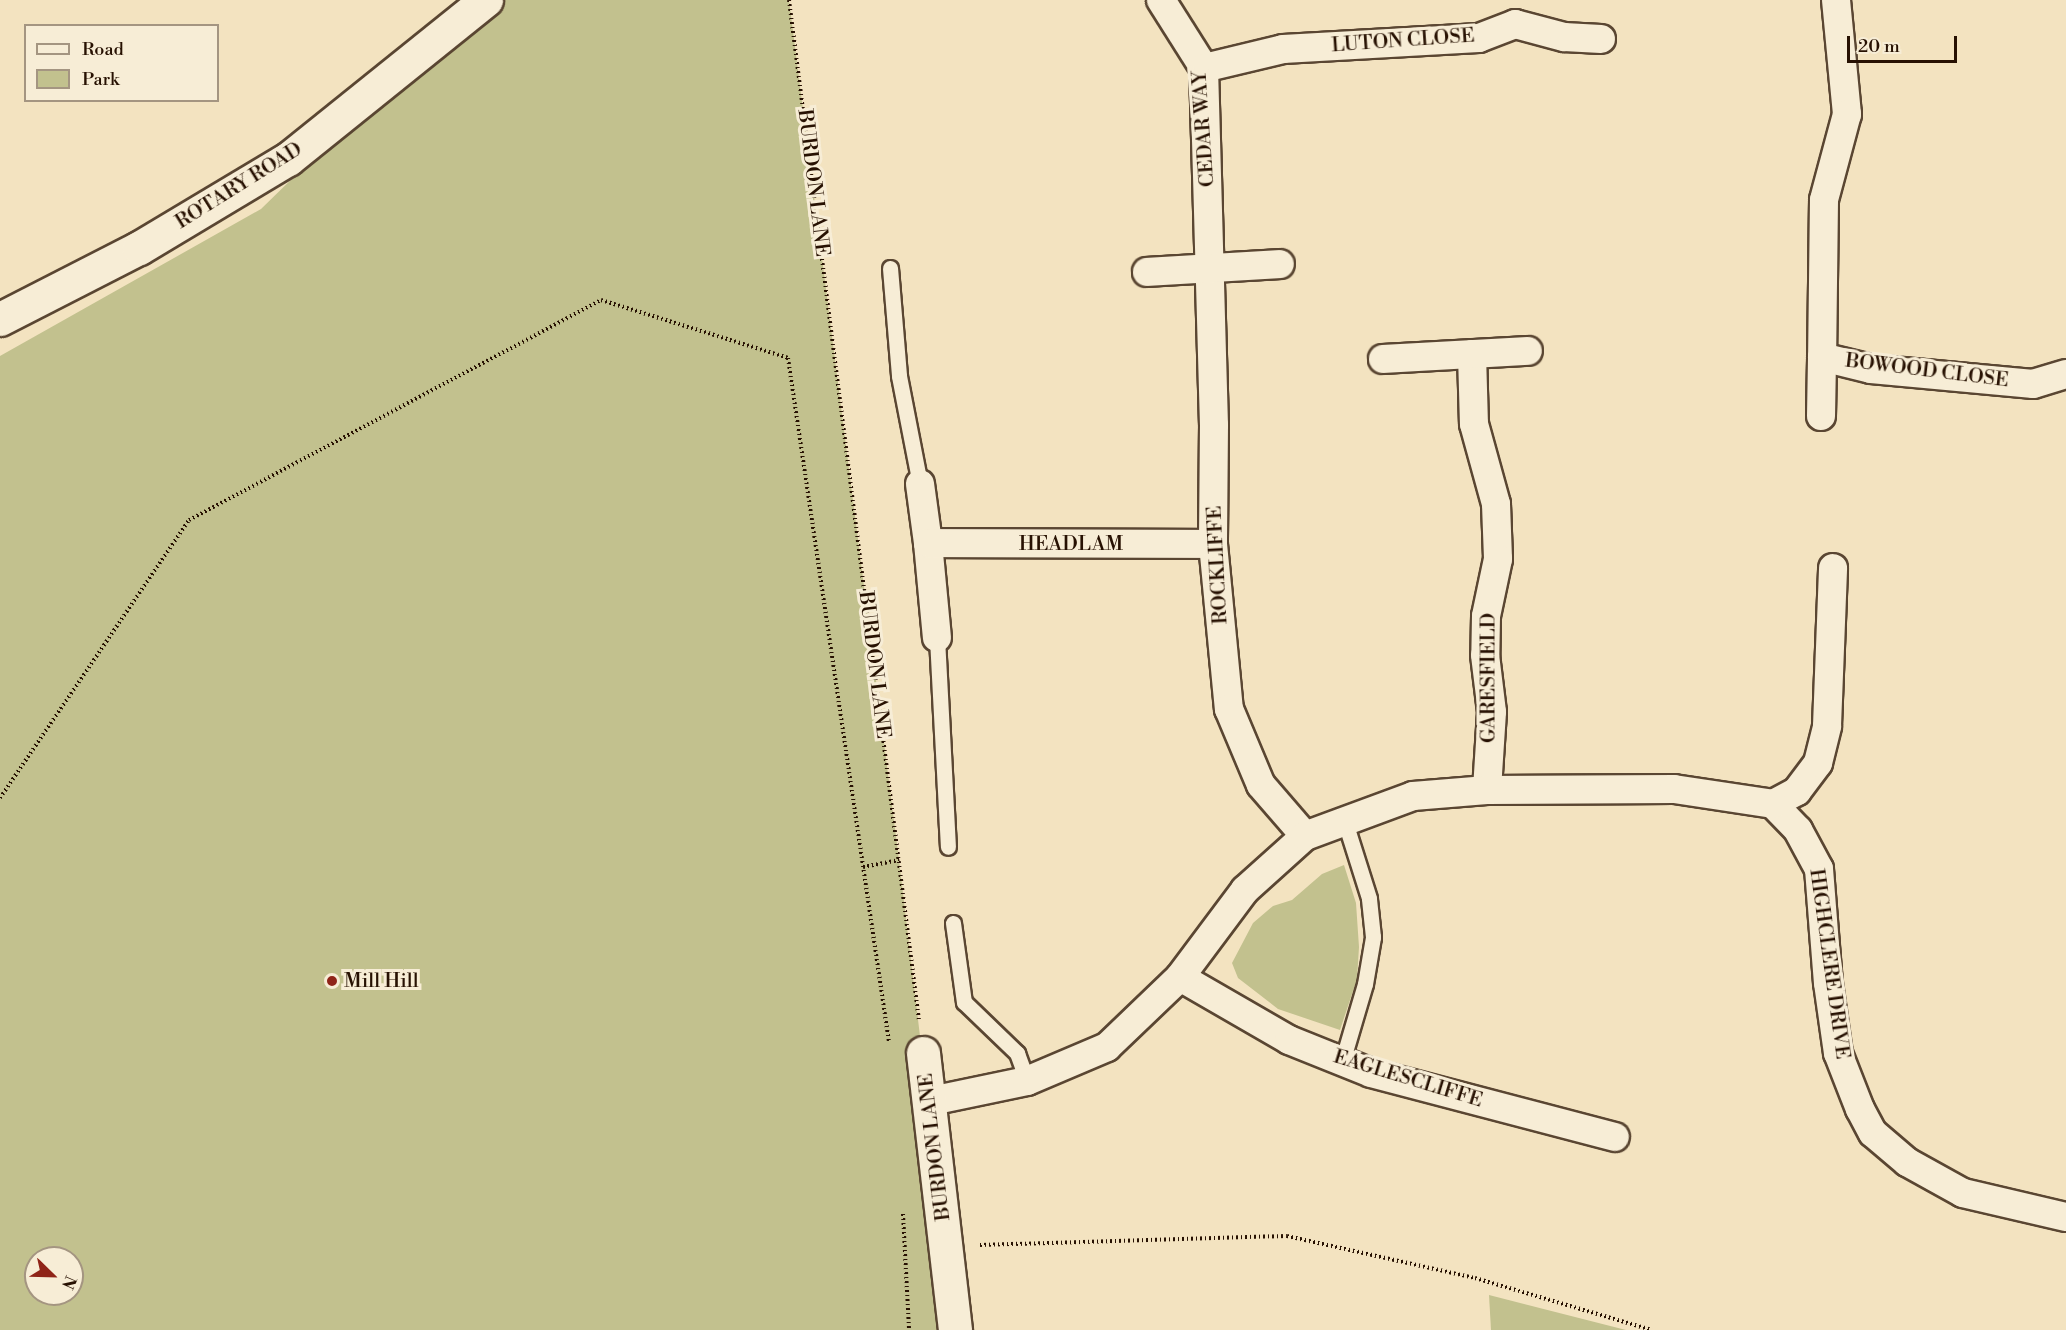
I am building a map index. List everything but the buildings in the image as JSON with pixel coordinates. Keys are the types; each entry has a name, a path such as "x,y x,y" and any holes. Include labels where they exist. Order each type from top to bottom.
{"main road":[{"name":"ROTARY ROAD","path":"0,319 139,248 288,159 486,0"},
{"name":"BURDON LANE","path":"923,1053 931,1101 955,1330"}],"street":[{"name":"CEDAR WAY","path":"1161,0 1204,68 1211,270"},
{"name":"BOWOOD CLOSE","path":"1836,0 1847,114 1824,200 1822,357 1871,369 2033,384 2066,374"},
{"name":"LUTON CLOSE","path":"1204,68 1283,50 1479,38 1514,12 1564,37 1601,39"},
{"path":"1147,272 1211,270 1280,264"},
{"name":"ROCKLIFFE","path":"1211,270 1215,425 1213,544 1229,710 1261,785 1305,836"},
{"path":"1383,359 1528,351"},
{"name":"GARESFIELD","path":"1472,354 1474,424 1496,504 1498,559 1486,616 1485,655 1492,712 1487,790"},
{"path":"1821,416 1822,357"},
{"path":"920,484 937,638"},
{"name":"HEADLAM","path":"928,543 1213,544"},
{"path":"931,1101 1027,1081 1107,1047 1180,976 1245,890 1305,836 1413,796 1487,790 1674,789 1773,804 1797,791 1818,763 1827,726 1833,568"},
{"name":"HIGHCLERE DRIVE","path":"1773,804 1798,830 1819,869 1828,983 1838,1053 1860,1108 1873,1132 1907,1162 1963,1192 2066,1217"},
{"name":"EAGLESCLIFFE","path":"1180,976 1289,1040 1371,1073 1615,1137"}],"lane":[{"path":"890,268 899,376 920,484"},
{"path":"937,638 948,847"},
{"path":"1342,1062 1365,984 1373,937 1369,898 1345,822"},
{"path":"953,923 964,1002 1017,1053 1027,1081"}],"path":[{"name":"BURDON LANE","path":"789,0 923,1053"},
{"path":"0,798 189,520 601,300 788,358 890,1043"},
{"path":"863,867 899,860"},
{"path":"946,1246 1287,1236 1475,1278 1652,1330"}],"green space":[{"path":"498,0 789,0 899,860 955,1330 0,1330 0,356 261,209 418,56"},
{"path":"1344,865 1356,903 1359,947 1357,979 1340,1030 1278,1009 1238,978 1232,963 1253,923 1273,906 1292,900 1322,874"},
{"path":"1489,1295 1626,1330 1491,1330"}],"place":[{"name":"Mill Hill","path":"332,981"}]}
